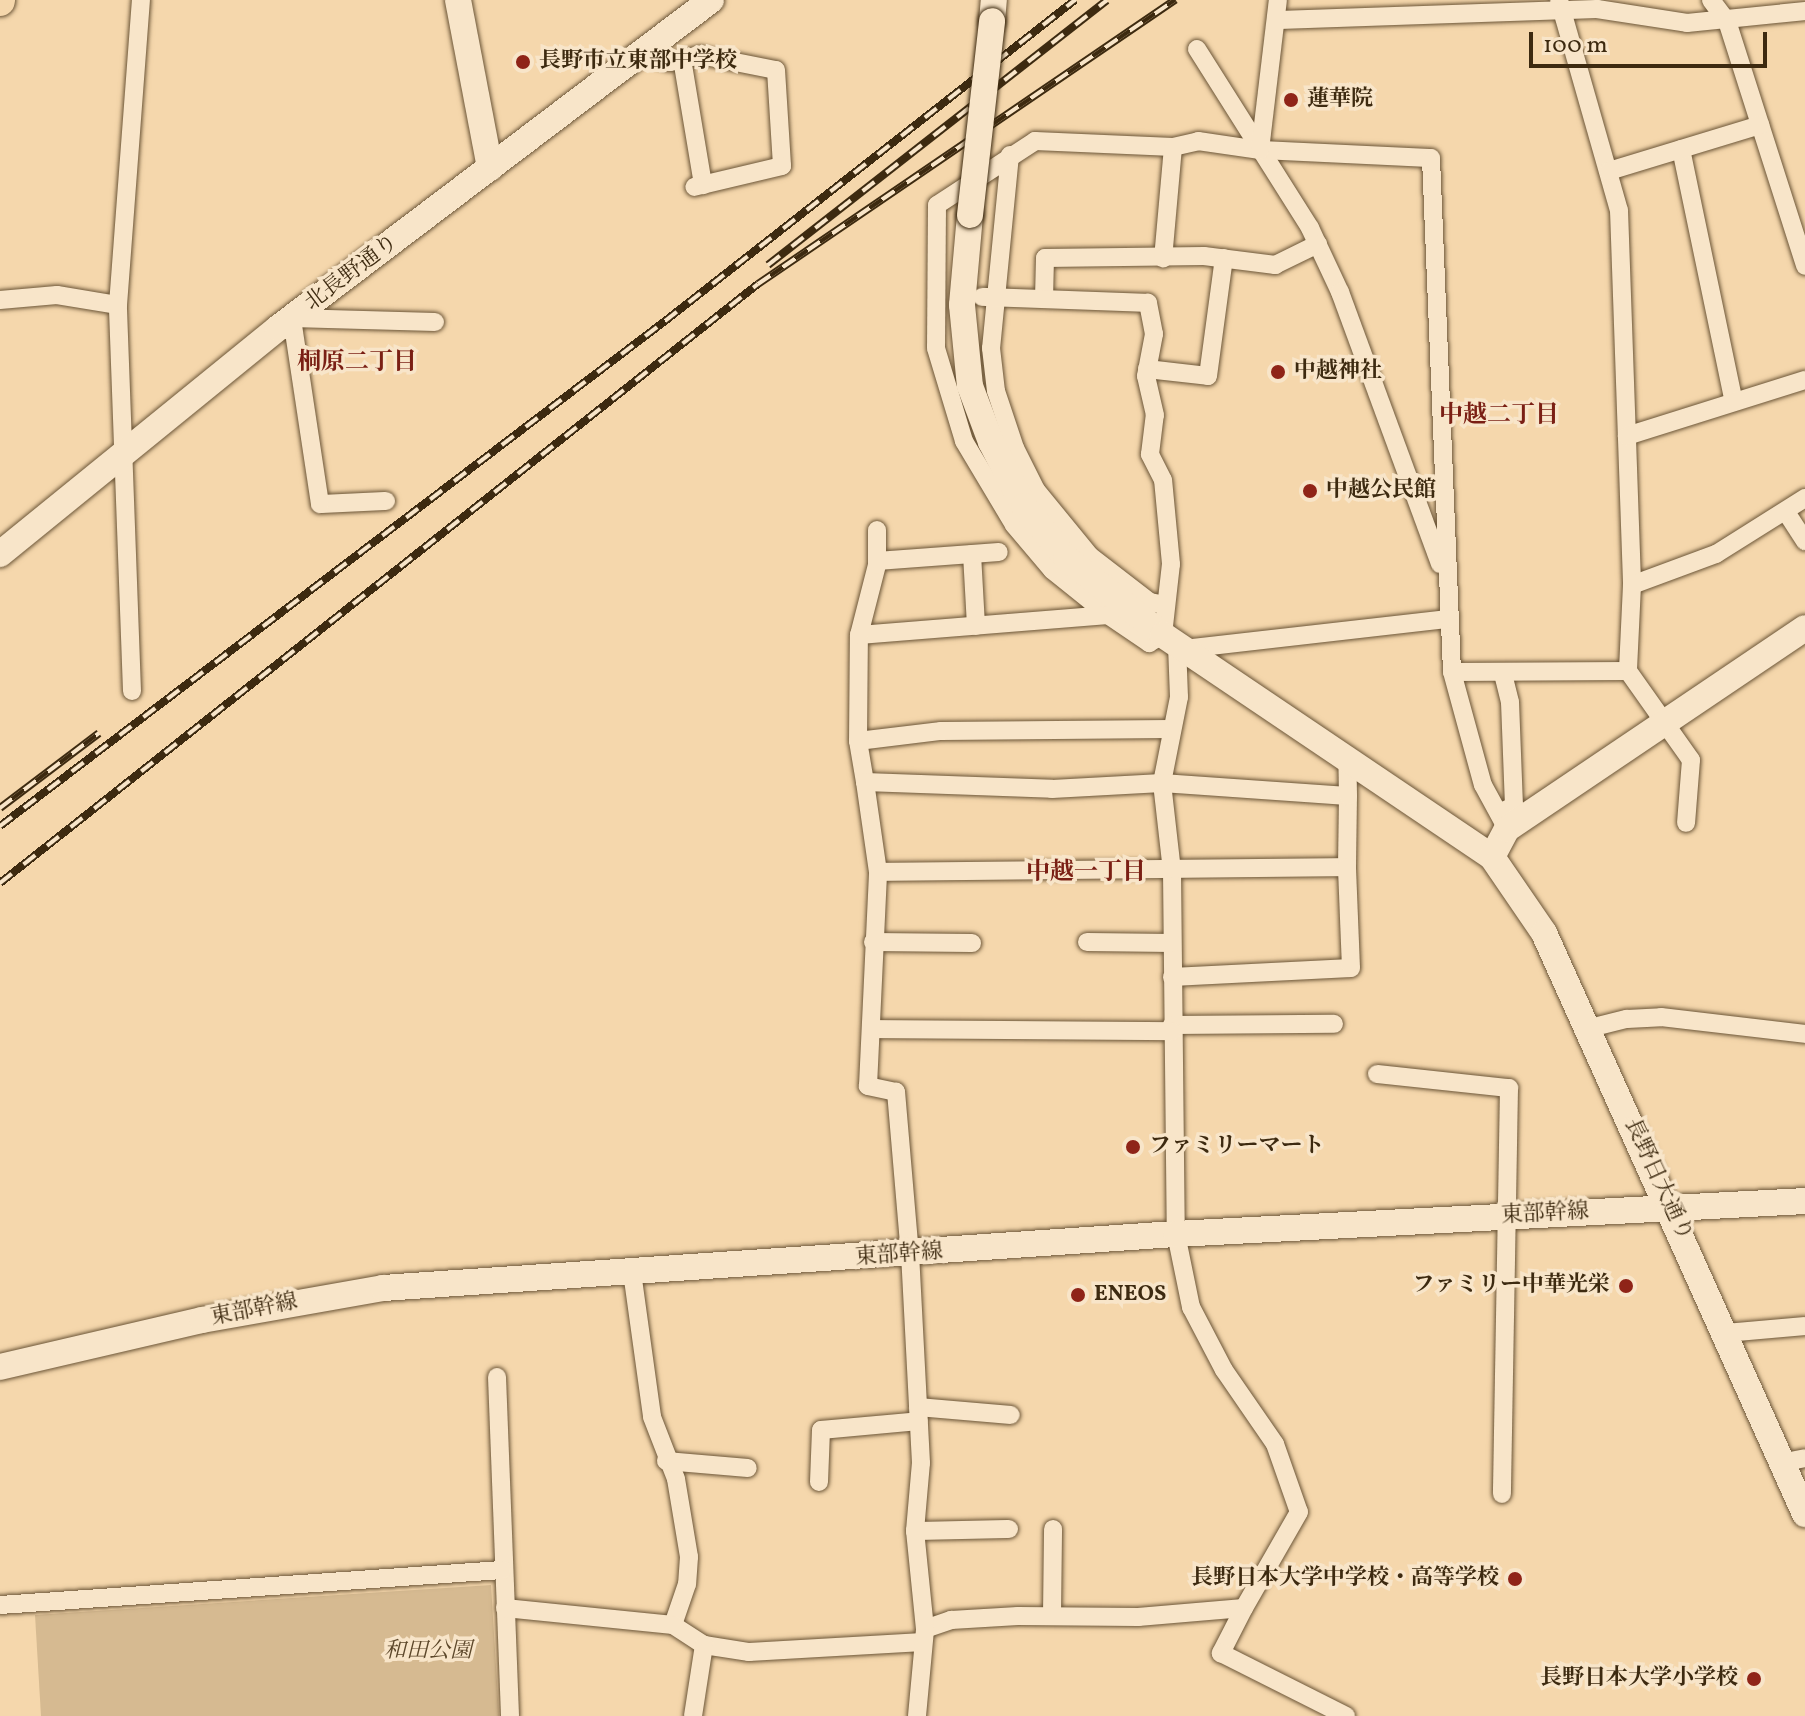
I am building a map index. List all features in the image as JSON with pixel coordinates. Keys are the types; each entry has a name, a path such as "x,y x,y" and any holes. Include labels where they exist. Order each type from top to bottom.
{"street":[{"path":"132,691 121,455 118,305 141,0"},
{"path":"458,0 490,168"},
{"name":"北長野通り","path":"0,554 292,318 711,0"},
{"path":"1260,150 1279,20 1278,0"},
{"path":"1711,0 1727,21 1805,266"},
{"path":"1279,20 1559,5 1628,12 1687,23 1805,11"},
{"path":"1559,5 1619,210 1632,585 1628,671 1691,760 1686,823"},
{"path":"993,10 970,215 962,344 970,386 991,442 1024,506 1066,558 1175,643 1492,857 1503,821 1514,806 1510,702 1503,673"},
{"path":"1197,49 1260,150 1281,177 1318,244 1340,292 1440,564"},
{"path":"640,54 670,62 682,59 700,55 776,70 782,166 698,186 682,59"},
{"path":"1609,171 1760,125"},
{"path":"1448,619 1149,643 1052,570 1014,525 973,462 936,348 937,205 1035,141 1173,147 1198,141 1260,150 1431,158 1452,672 1483,785 1503,821"},
{"path":"1163,259 1173,147"},
{"path":"1681,149 1734,402"},
{"path":"1010,155 987,298 996,391 1036,490 1111,575 1150,602 1166,605"},
{"path":"1044,299 1045,258 1224,258 1275,265 1318,244"},
{"path":"1147,369 1208,376 1224,258"},
{"path":"0,300 57,295 118,305"},
{"path":"987,298 1148,303 1154,334 1147,369 1155,415 1150,454 1163,480 1171,564 1166,605 1175,643 1179,697 1170,729 1162,783 1172,871 1176,1234 1191,1307 1224,1370 1275,1444 1299,1512 1221,1653 1346,1716"},
{"path":"386,501 320,504 292,318 435,322"},
{"path":"1627,436 1805,380"},
{"path":"1632,585 1716,554 1805,498"},
{"path":"1786,512 1805,541"},
{"path":"877,530 877,561 859,635 858,741 878,872 868,1086 896,1092 910,1255 918,1414 915,1531 924,1636 917,1716"},
{"path":"877,561 999,552"},
{"path":"972,554 976,626"},
{"path":"859,635 1108,615"},
{"path":"1503,821 1665,722 1805,628"},
{"path":"1452,672 1628,671"},
{"path":"858,741 941,731 1170,729"},
{"path":"1172,977 1351,968 1347,757"},
{"path":"865,782 1052,789 1162,783 1348,796"},
{"name":"長野日大通り","path":"1492,857 1544,933 1590,1028 1726,1333 1793,1461 1805,1514"},
{"path":"878,872 1347,867"},
{"path":"873,942 972,943"},
{"path":"1087,942 1172,943"},
{"path":"1590,1028 1661,1017 1805,1034"},
{"path":"872,1029 1334,1024"},
{"path":"1377,1074 1509,1088 1502,1494"},
{"name":"東部幹線","path":"0,1367 325,1295 1176,1234 1805,1201"},
{"path":"632,1272 652,1417 666,1461 676,1479 689,1557 687,1584 673,1625"},
{"path":"1726,1333 1805,1326"},
{"path":"497,1377 510,1716"},
{"path":"819,1482 821,1430 918,1414 1011,1415"},
{"path":"666,1461 748,1468"},
{"path":"915,1531 1009,1529"},
{"path":"1052,1615 1053,1529"},
{"path":"0,1605 502,1570"},
{"path":"505,1608 673,1625 704,1645 749,1652 924,1636 951,1620 1052,1615 1138,1617 1244,1608"},
{"path":"693,1716 704,1645"}],"green space":[{"name":"和田公園","path":"491,1585 499,1716 41,1716 35,1615"}],"railway":[{"path":"0,826 665,321 1075,0"},
{"path":"768,265 1107,0"},
{"path":"0,883 758,284 1175,0"},
{"path":"0,808 99,733"}],"place":[{"name":"長野市立東部中学校","path":"523,62"},
{"name":"蓮華院","path":"1291,100"},
{"name":"中越神社","path":"1278,372"},
{"name":"中越公民館","path":"1310,491"},
{"name":"ファミリーマート","path":"1133,1147"},
{"name":"ファミリー中華光栄","path":"1626,1286"},
{"name":"ENEOS","path":"1078,1295"},
{"name":"長野日本大学中学校・高等学校","path":"1515,1579"},
{"name":"長野日本大学小学校","path":"1754,1679"}],"district":[{"name":"桐原二丁目","path":"357,364"},
{"name":"中越二丁目","path":"1499,417"},
{"name":"中越一丁目","path":"1086,874"}]}
